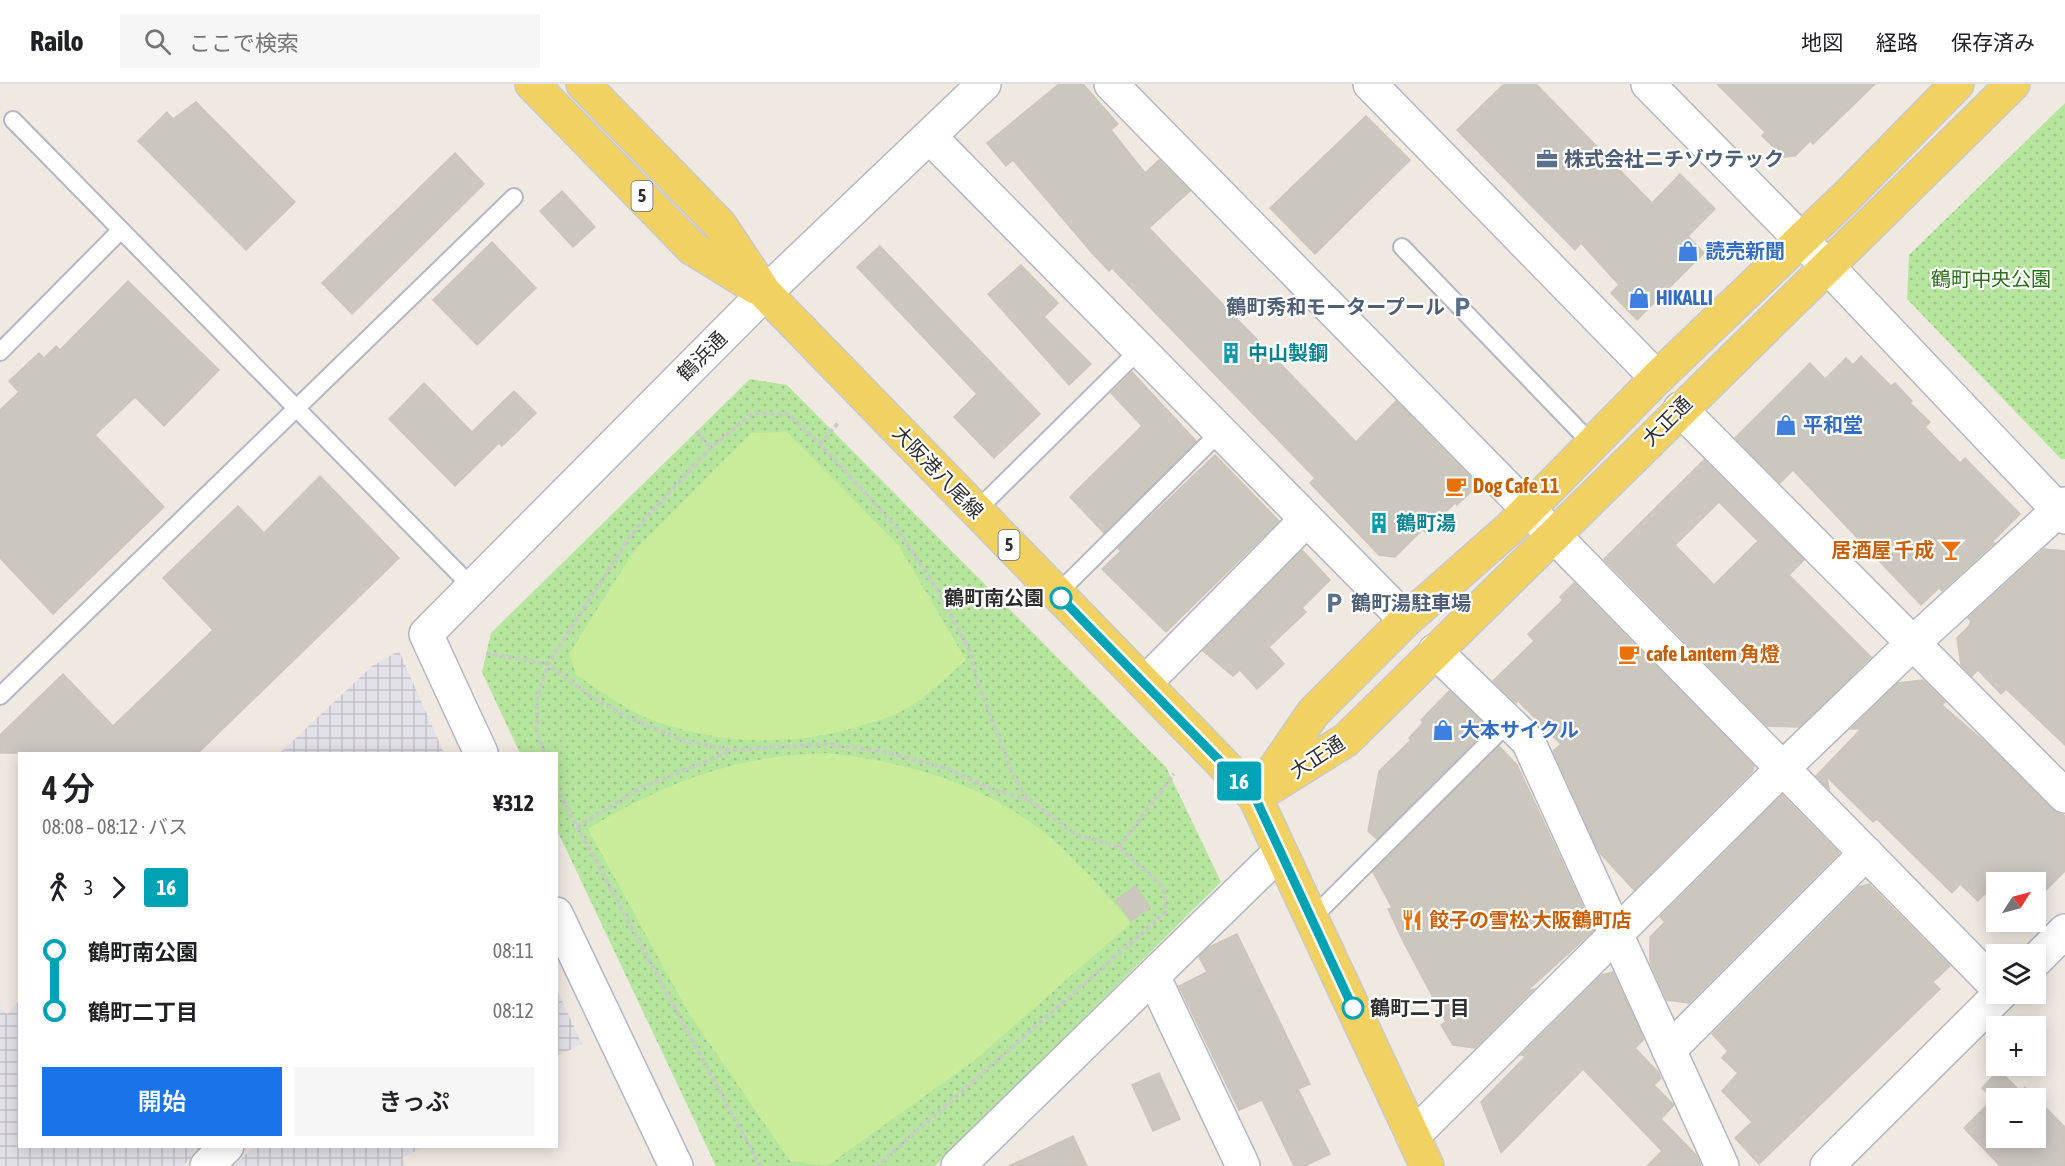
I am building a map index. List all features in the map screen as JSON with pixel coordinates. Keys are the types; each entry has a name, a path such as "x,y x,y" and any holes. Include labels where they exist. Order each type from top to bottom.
{"main road":[{"name":"大阪港八尾線","path":"532,84 692,248 765,292"},
{"name":"大阪港八尾線","path":"583,84 720,225 765,292 1255,797 1427,1166"},
{"name":"大正通","path":"1255,797 1346,740 2013,84"},
{"name":"大正通","path":"1255,797 1313,713 1406,620 1528,509 1952,86"}],"street":[{"name":"鶴浜通","path":"481,752 426,634 765,292 984,84"},
{"path":"1111,84 1986,976"},
{"path":"1370,84 1657,378"},
{"path":"1413,1136 1783,768 1914,642 2063,510 1648,84"},
{"path":"930,137 1406,620"},
{"path":"1680,409 2065,796"},
{"path":"1145,683 1306,520"},
{"path":"1435,651 1528,741 1722,1166"},
{"path":"959,1166 1280,852"},
{"path":"1669,1050 1866,853"},
{"path":"558,918 676,1166"},
{"path":"2046,950 2065,931"},
{"path":"1153,976 1244,1166"},
{"path":"1827,1166 1990,1004"},
{"path":"207,1166 225,1148"}],"lane":[{"path":"13,120 472,588"},
{"path":"0,696 514,197"},
{"path":"0,352 121,230"},
{"path":"1402,247 1592,444"},
{"path":"976,511 1139,350"},
{"path":"1057,594 1220,432"},
{"path":"1311,919 1509,722"}],"path":[{"path":"544,752 537,731 537,698 548,664 631,535 710,448 753,413 788,414 820,444 895,526 937,589 970,651 978,684 1014,777 1028,799 1075,834 1119,847 1164,888 1166,912 877,1166"},
{"path":"820,444 838,423"},
{"path":"697,431 710,448"},
{"path":"486,653 548,664 590,696 626,716 684,741 732,750 825,744 886,752 949,769 991,789 1028,799"},
{"path":"578,827 640,788 732,750"},
{"path":"1119,847 1174,774"},
{"path":"558,790 760,1166"}],"shaded area":[{"path":"399,651 444,752 281,752 372,666"},
{"path":"558,992 582,1044 558,1055"},
{"path":"18,1002 18,1148 201,1148 183,1166 0,1166 0,1007 7,1014"},
{"path":"252,1148 422,1148 402,1158 406,1166 234,1166"}],"green space":[{"name":"鶴町中央公園","path":"2065,103 2065,459 2061,459 1907,299 1909,255"},
{"name":"鶴町南公園","path":"750,379 787,385 1166,767 1221,882 935,1166 716,1166 558,832 558,752 520,752 482,672 491,633"},
{"path":"787,432 899,546 966,660 925,696 894,715 838,732 785,740 733,739 706,735 654,721 624,706 576,675 569,654 634,551 751,433"},
{"path":"828,753 882,761 909,768 962,785 987,796 1034,825 1061,847 1131,923 975,1060 827,1166 790,1161 688,1012 588,829 645,798 703,774 763,759"}],"building":[{"path":"1059,84 1083,84 1118,124 1111,130 1145,173 1159,160 1190,191 1149,228 1356,442 1396,401 1475,482 1475,488 1457,505 1455,503 1425,532 1423,529 1395,557 1379,555 1310,483 1315,478 1112,268 1109,271 1013,160 1006,166 987,143"},
{"path":"1504,84 1536,84 1652,203 1680,174 1715,209 1688,236 1704,253 1637,320 1611,293 1619,285 1581,243 1575,250 1457,130"},
{"path":"1717,84 1875,84 1813,144 1810,141 1795,156 1784,157 1762,136 1765,132"},
{"path":"196,102 295,202 246,250 138,141 167,112 173,119"},
{"path":"1366,116 1410,160 1315,254 1270,208"},
{"path":"455,153 484,184 352,314 322,283"},
{"path":"562,191 595,227 573,247 540,211"},
{"path":"492,242 536,288 477,345 433,300"},
{"path":"880,246 1040,414 994,458 954,417 977,394 857,267"},
{"path":"1021,265 1058,303 1044,317 1091,364 1069,385 988,294"},
{"path":"128,281 219,370 164,426 135,397 95,435 164,507 53,614 0,558 0,410 19,392 9,381 39,353 44,358 56,346 60,350"},
{"path":"1861,356 1891,386 1895,383 1912,401 1910,403 1930,422 1925,427 1960,463 1965,458 2020,514 1991,543 1994,543 1942,591 1939,588 1921,605 1793,470 1780,483 1735,438 1810,363 1825,379 1846,358 1853,365"},
{"path":"1132,372 1196,441 1104,533 1070,497 1142,426 1111,393"},
{"path":"424,383 472,432 514,391 536,413 502,446 499,443 455,486 389,419"},
{"path":"1215,455 1279,521 1166,632 1102,569 1121,551 1118,548"},
{"path":"1704,460 1804,560 1789,575 1871,657 1799,727 1767,726 1604,559","holes":["1719,502 1758,541 1714,585 1675,545"]},
{"path":"320,476 399,558 199,752 0,753 0,735 63,674 113,726 213,630 163,578 238,506 264,533"},
{"path":"2044,549 2065,551 2065,745 2006,689 2001,694 1978,670 1972,676 1961,665 1957,638 1969,626 1971,621 1968,618"},
{"path":"1302,550 1330,580 1302,608 1306,612 1269,647 1284,664 1257,689 1240,670 1233,676 1203,651"},
{"path":"1574,583 1754,766 1753,771 1634,890 1599,852 1553,751 1561,744 1518,701 1516,703 1493,681 1534,641 1528,634 1563,600 1560,597"},
{"path":"1923,680 1945,702 1942,705 1987,744 2052,809 2065,816 2065,871 2046,890 2046,872 1986,872 1986,893 1978,901 1960,884 1952,893 1877,819 1873,822 1827,777 1829,789 1816,776 1861,729 1851,729 1898,683"},
{"path":"1449,691 1488,728 1377,839 1368,831 1379,771 1411,740 1409,738 1423,723 1421,720"},
{"path":"1499,746 1517,765 1594,930 1527,991 1534,989 1475,1048 1453,1045 1441,1025 1446,1022 1404,943 1388,909 1392,908 1373,872"},
{"path":"1782,795 1839,853 1689,1003 1667,1000 1650,963 1650,937 1665,922 1660,917"},
{"path":"1869,884 1950,966 1933,982 1940,989 1759,1164 1735,1138 1752,1122 1722,1091 1738,1073 1722,1058 1728,1051 1712,1034 1859,887"},
{"path":"1135,886 1150,907 1131,921 1116,900"},
{"path":"1237,934 1310,1084 1298,1089 1330,1154 1305,1166 1294,1166 1262,1100 1239,1110 1179,986 1207,972 1199,957 1209,947"},
{"path":"1613,972 1644,1039 1635,1048 1658,1072 1661,1078 1654,1085 1674,1105 1661,1119 1697,1156 1701,1166 1647,1166 1662,1151 1583,1069 1501,1153 1481,1102 1526,1056 1521,1055 1602,975"},
{"path":"1159,1073 1180,1119 1153,1131 1132,1085"},
{"path":"1993,1076 2005,1076 2017,1088 1986,1088 1986,1092 1982,1088"},
{"path":"1986,1106 1986,1148 2046,1148 2046,1108 2065,1127 2065,1166 2000,1166 1964,1128"},
{"path":"1073,1136 1087,1166 1009,1166"}],"bus line":[{"name":"16","path":"1061,598 1255,797 1353,1008"}],"place":[{"name":"株式会社ニチゾウテック","path":"1547,159"},
{"name":"読売新聞","path":"1688,251"},
{"name":"HIKALLI","path":"1639,298"},
{"name":"鶴町秀和モータープール","path":"1462,307"},
{"name":"中山製鋼","path":"1231,353"},
{"name":"平和堂","path":"1786,425"},
{"name":"Dog Cafe 11","path":"1456,486"},
{"name":"鶴町湯","path":"1379,523"},
{"name":"居酒屋 千成","path":"1951,550"},
{"name":"鶴町南公園","path":"1061,598"},
{"name":"鶴町湯駐車場","path":"1334,603"},
{"name":"cafe Lantern 角燈","path":"1629,654"},
{"name":"大本サイクル","path":"1443,730"},
{"name":"餃子の雪松 大阪鶴町店","path":"1412,920"},
{"name":"鶴町二丁目","path":"1353,1008"}]}
